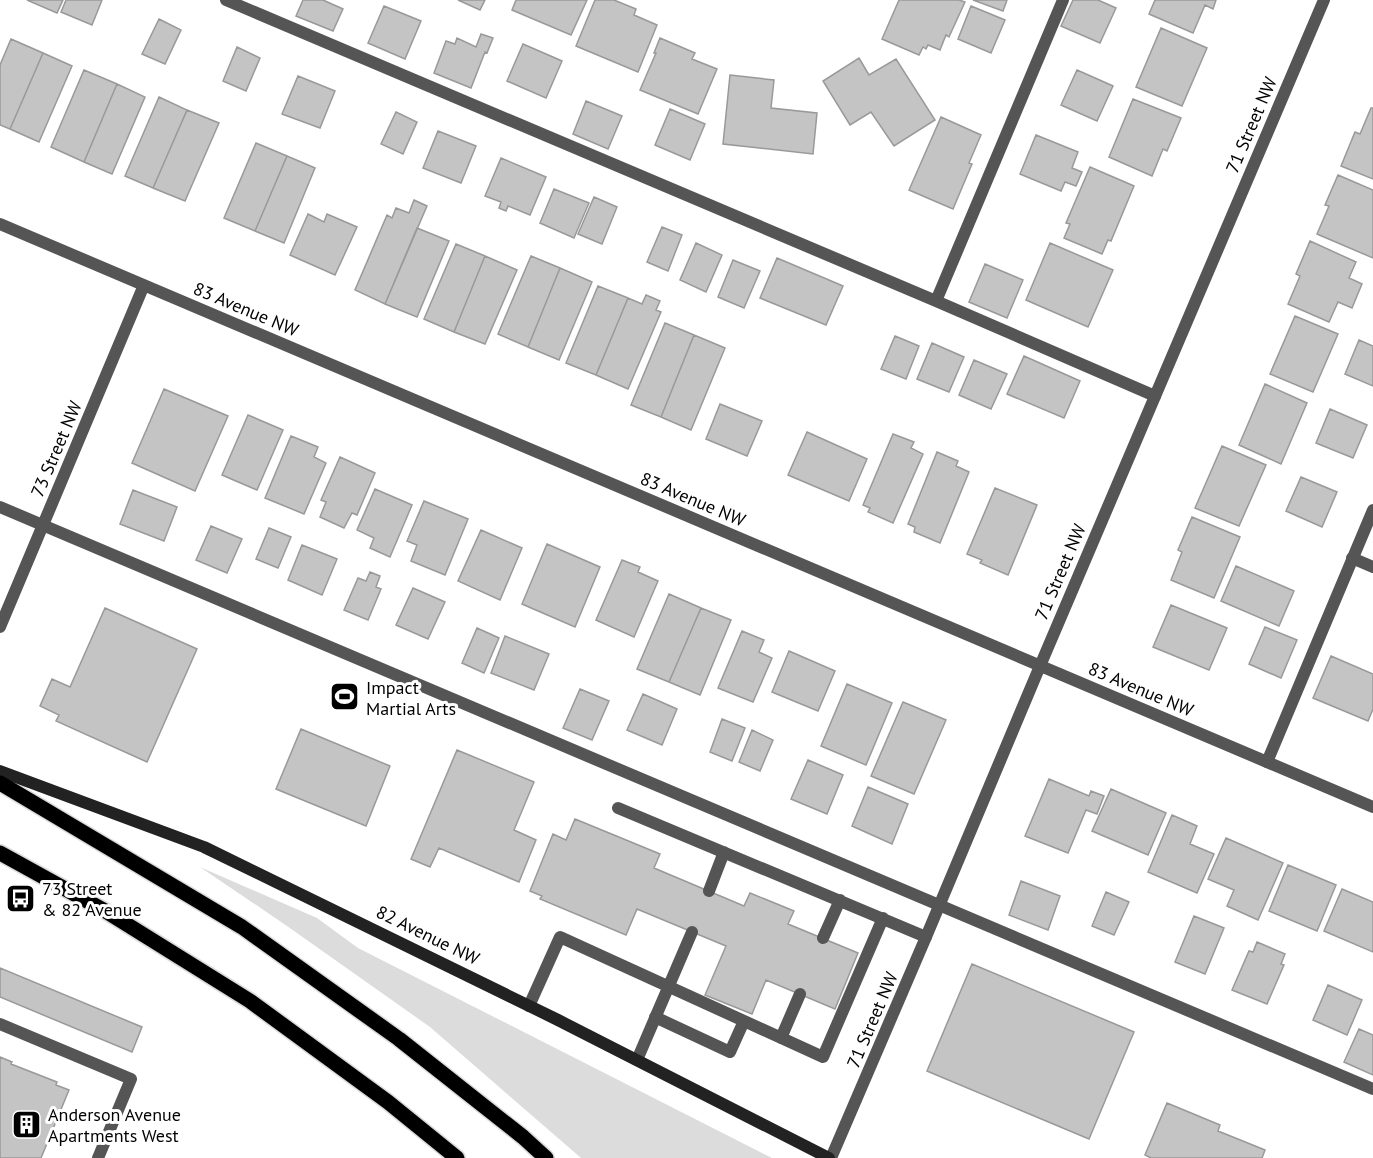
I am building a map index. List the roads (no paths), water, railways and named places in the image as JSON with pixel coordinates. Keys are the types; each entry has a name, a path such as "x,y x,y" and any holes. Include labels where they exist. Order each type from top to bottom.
{"main road":[{"path":"0,783 242,927 399,1039 524,1137 546,1158"},
{"path":"0,853 107,912 250,1001 388,1102 457,1158"}],"street":[{"path":"226,0 1155,396"},
{"path":"936,301 1064,0"},
{"name":"71 Street NW","path":"830,1158 940,906 1324,0"},
{"name":"83 Avenue NW","path":"0,224 1373,807"},
{"name":"73 Street NW","path":"0,627 144,285"},
{"path":"0,507 1373,1089"},
{"path":"1267,762 1373,510"},
{"path":"1352,558 1373,567"},
{"name":"82 Avenue NW","path":"0,771 204,847 529,1006 830,1158"},
{"path":"618,808 926,937"},
{"path":"709,891 724,852"},
{"path":"823,938 840,900"},
{"path":"529,1006 560,938 823,1058 883,918"},
{"path":"637,1060 692,932"},
{"path":"781,1038 800,994"},
{"path":"655,1017 730,1052 744,1021"},
{"path":"0,1024 131,1079 98,1158"}],"place":[{"name":"Impact Martial Arts","path":"345,697"},
{"name":"73 Street & 82 Avenue","path":"21,898"},
{"name":"Anderson Avenue Apartments West","path":"27,1124"}]}
